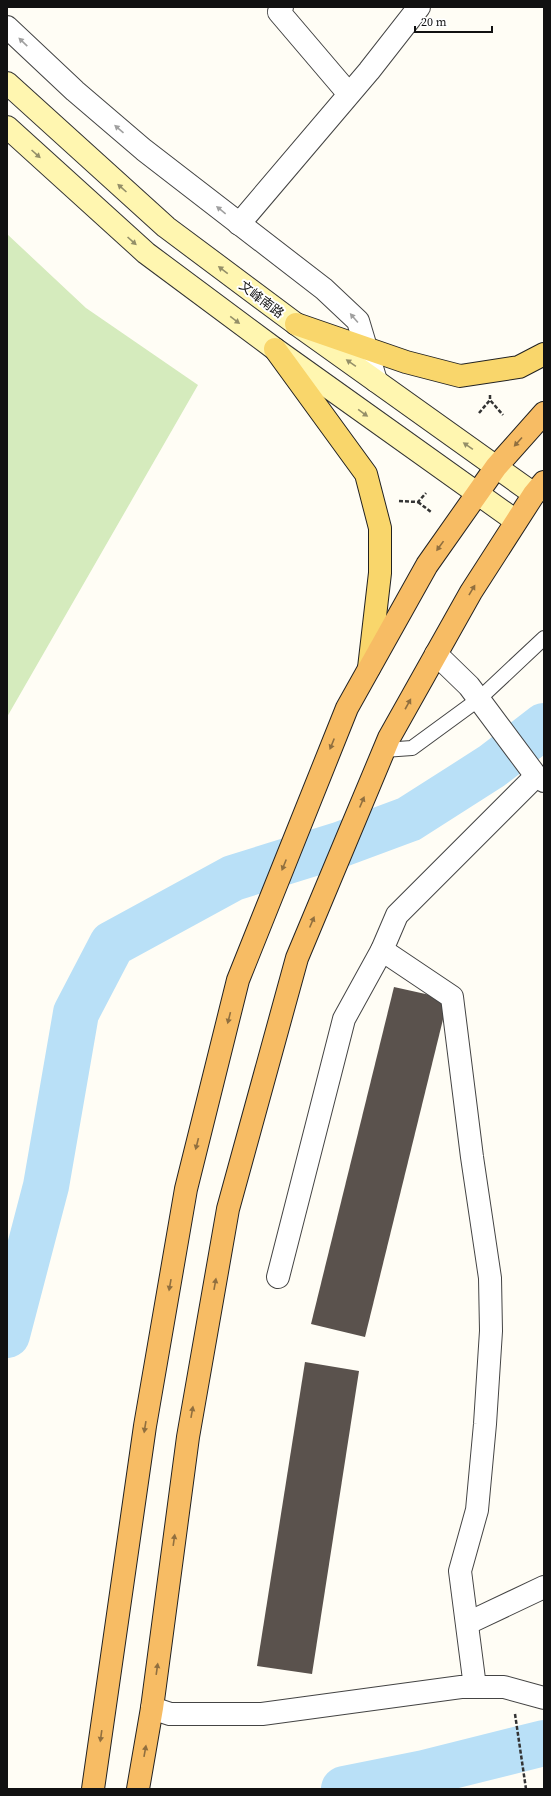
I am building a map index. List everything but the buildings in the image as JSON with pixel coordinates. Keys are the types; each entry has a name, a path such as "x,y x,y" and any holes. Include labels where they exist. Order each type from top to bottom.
{"highway":[{"path":"93,1789 145,1426 186,1189 238,980 347,708 427,565 478,494 496,466 544,413"},
{"path":"138,1789 152,1708 188,1437 228,1209 297,958 387,744 471,592 539,488"}],"main road":[{"name":"文峰南路","path":"7,83 166,227 296,324 496,466 539,488"},
{"path":"7,127 146,253 274,349 516,521"},
{"path":"296,324 406,362 460,376 518,367 544,354"},
{"path":"274,349 366,474 380,528 380,573 369,668"}],"street":[{"path":"282,7 279,12 348,93"},
{"path":"239,224 348,93 369,71 419,7"},
{"path":"7,27 74,91 138,145 324,289 358,321 376,381"},
{"path":"278,1277 344,1019 382,950 397,915 540,778 469,686 436,654"},
{"path":"382,950 452,997 472,1157 490,1278 491,1331 486,1424 477,1510 460,1571 468,1622 475,1687"},
{"path":"468,1622 544,1587"},
{"path":"152,1708 170,1714 262,1714 461,1687 504,1687 544,1698"}],"lane":[{"path":"387,744 412,748 479,699 544,638"}],"path":[{"path":"489,393 490,400 503,415"},
{"path":"479,413 490,400"},
{"path":"418,502 426,492"},
{"path":"396,501 418,502 431,512"},
{"path":"516,1726 526,1789"}],"green space":[{"path":"7,234 86,308 198,385 7,717"}],"waterway":[{"path":"7,1335 46,1186 76,1013 112,944 233,878 339,845 409,819 492,766 544,726"},
{"path":"344,1789 424,1773 544,1743"}]}
